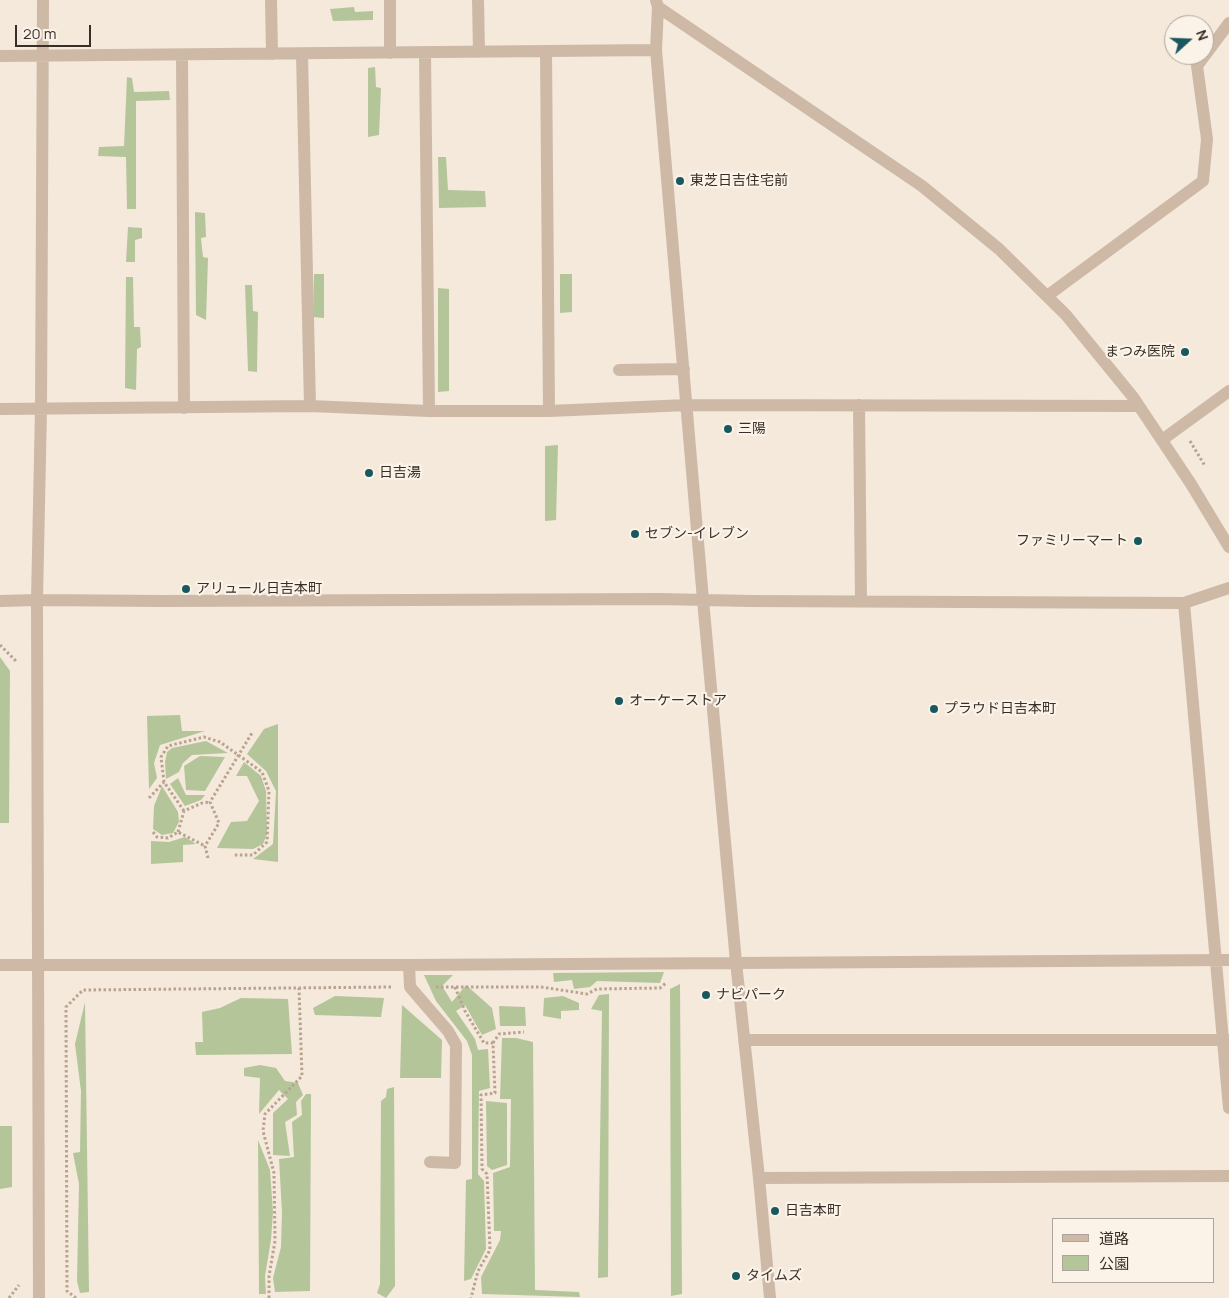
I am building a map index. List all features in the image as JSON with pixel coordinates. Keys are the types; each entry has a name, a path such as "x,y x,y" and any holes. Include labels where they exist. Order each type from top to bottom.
{"street":[{"path":"39,1298 37,600 41,409 43,0"},
{"path":"271,0 272,54"},
{"path":"390,0 390,53"},
{"path":"478,0 479,52"},
{"path":"659,2 656,50 703,600 736,962 770,1298"},
{"path":"659,2 922,186 998,248 1066,314 1139,406 1191,484 1229,548"},
{"path":"1047,296 1203,181 1208,138 1197,66 1229,22"},
{"path":"0,56 656,50"},
{"path":"546,52 549,411"},
{"path":"425,53 428,411"},
{"path":"302,54 310,406"},
{"path":"182,55 184,408"},
{"path":"619,370 684,369"},
{"path":"1162,440 1229,391"},
{"path":"0,409 310,406 428,411 549,411 687,405 1139,406"},
{"path":"859,405 861,602"},
{"path":"0,601 703,600 1184,603 1229,588"},
{"path":"1184,603 1223,960 1229,1108"},
{"path":"0,965 409,965 1223,960"},
{"path":"409,965 410,987 448,1031 456,1045 455,1163 430,1162"},
{"path":"744,1040 1226,1040"},
{"path":"759,1178 1229,1176"}],"path":[{"path":"0,645 17,662"},
{"path":"210,802 252,734"},
{"path":"184,811 164,782 161,757 168,746 204,737 220,742 262,772 269,791 268,842 253,855 234,854"},
{"path":"149,798 164,782"},
{"path":"184,811 202,803 210,802"},
{"path":"208,858 205,846 220,823 210,802"},
{"path":"153,832 157,837 168,838 178,832 184,811"},
{"path":"178,832 205,846"},
{"path":"76,1298 67,1291 66,1007 83,990 541,987 587,994 597,989 660,988 667,983"},
{"path":"269,1298 269,1276 275,1242 274,1173 262,1131 265,1114 302,1076 299,988"},
{"path":"455,988 465,1011 484,1043 493,1043"},
{"path":"471,1298 478,1271 490,1250 487,1174 482,1169 482,1095 495,1093 493,1043 499,1034 524,1032"},
{"path":"9,1298 20,1283"}],"green space":[{"path":"354,7 355,12 373,11 373,20 333,21 330,9"},
{"path":"375,67 376,87 381,88 379,135 368,137 368,68"},
{"path":"127,77 132,78 134,92 169,91 170,100 136,101 136,209 127,209 126,157 98,156 99,147 124,146"},
{"path":"438,157 446,157 448,190 485,191 486,207 439,208"},
{"path":"195,212 205,213 206,237 201,238 203,257 208,258 206,320 196,315"},
{"path":"128,227 142,228 142,238 135,240 135,262 126,262"},
{"path":"314,274 324,274 324,318 313,317"},
{"path":"560,274 572,274 572,312 560,313"},
{"path":"126,277 133,277 134,327 140,327 141,347 137,349 136,390 125,388"},
{"path":"245,285 252,285 253,311 258,312 257,372 248,371"},
{"path":"438,288 449,289 449,391 438,392"},
{"path":"558,445 556,520 545,521 545,446"},
{"path":"0,657 10,671 9,823 0,823"},
{"path":"180,715 182,731 205,731 160,745 154,763 157,778 149,789 147,716"},
{"path":"278,724 278,862 253,859 273,844 276,791 266,771 247,754 264,729"},
{"path":"206,741 228,753 192,755 183,763 179,772 166,779 165,762 167,752 172,748"},
{"path":"200,756 225,757 205,791 186,790 184,766"},
{"path":"244,762 261,776 266,791 267,834 263,844 253,849 217,848 231,822 247,821 259,801 247,776 236,776"},
{"path":"178,778 186,795 205,795 201,800 185,806 170,784"},
{"path":"162,786 178,812 179,822 173,833 162,835 153,829 154,806"},
{"path":"185,837 196,844 183,845 183,862 151,864 151,841 169,842"},
{"path":"664,972 660,983 597,981 590,987 574,989 572,980 554,982 553,973"},
{"path":"424,975 453,975 442,986 452,1002 466,985 492,1008 496,1029 482,1035 465,1005 456,1011 475,1039 478,1050 488,1049 490,1088 479,1091 478,1174 484,1181 486,1249 471,1279 464,1281 466,1180 472,1179 472,1055 467,1041 436,1001"},
{"path":"680,984 682,1294 671,1296 670,989"},
{"path":"609,994 608,1277 598,1278 602,1011 591,1009 599,995"},
{"path":"335,996 384,998 381,1017 315,1015 313,1008"},
{"path":"563,996 579,1003 579,1010 561,1011 561,1019 543,1016 544,998"},
{"path":"241,998 288,999 292,1054 196,1055 195,1042 203,1042 202,1012 220,1008"},
{"path":"85,1002 89,1292 80,1293 77,1281 79,1184 73,1153 80,1152 81,1091 75,1044"},
{"path":"402,1005 442,1040 441,1078 400,1078"},
{"path":"499,1006 525,1007 526,1026 500,1026"},
{"path":"502,1038 516,1038 533,1042 535,1290 579,1292 580,1297 482,1294 481,1277 500,1240 501,1231 494,1231 493,1173 510,1167 511,1099 500,1099"},
{"path":"260,1065 276,1068 285,1081 298,1083 303,1095 296,1102 297,1115 285,1122 290,1156 273,1155 273,1113 288,1099 279,1090 259,1114 260,1078 244,1076 244,1068"},
{"path":"394,1087 395,1286 386,1298 377,1293 380,1284 381,1101 386,1097 387,1089"},
{"path":"306,1094 311,1094 310,1291 275,1292 273,1278 281,1247 282,1212 279,1159 294,1157 292,1122 302,1115 301,1101"},
{"path":"486,1101 507,1103 507,1165 492,1170 487,1166"},
{"path":"0,1126 12,1126 12,1187 0,1189"},
{"path":"258,1140 270,1170 273,1212 265,1276 266,1294 259,1294"}],"place":[{"name":"東芝日吉住宅前","path":"680,181"},
{"name":"まつみ医院","path":"1185,352"},
{"name":"三陽","path":"728,429"},
{"name":"日吉湯","path":"369,473"},
{"name":"セブン-イレブン","path":"635,534"},
{"name":"ファミリーマート","path":"1138,541"},
{"name":"アリュール日吉本町","path":"186,589"},
{"name":"オーケーストア","path":"619,701"},
{"name":"プラウド日吉本町","path":"934,709"},
{"name":"ナビパーク","path":"706,995"},
{"name":"日吉本町","path":"775,1211"},
{"name":"タイムズ","path":"736,1276"}]}
